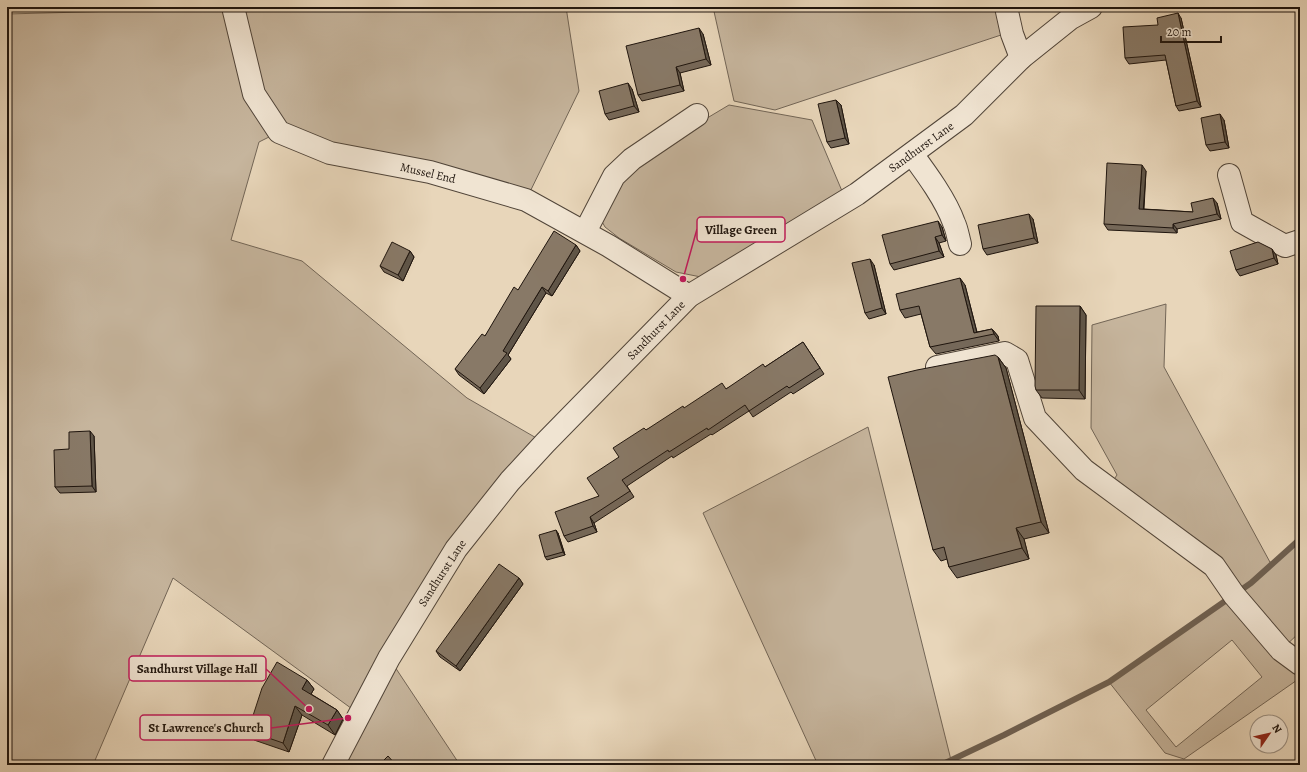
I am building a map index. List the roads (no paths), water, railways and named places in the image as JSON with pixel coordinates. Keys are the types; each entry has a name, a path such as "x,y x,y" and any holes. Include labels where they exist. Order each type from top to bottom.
{"street":[{"name":"Mussel End","path":"232,7 254,94 279,132 330,153 430,172 526,200 609,246 689,296"},
{"path":"1006,7 1012,34 1021,58"},
{"name":"Sandhurst Lane","path":"333,765 389,658 456,549 510,481 545,443 689,296 857,194 964,115 1021,58 1070,18 1091,7"},
{"path":"585,232 614,176 632,159 697,115"},
{"path":"912,154 947,208 954,222 960,244"},
{"path":"1230,175 1242,222 1285,246 1300,241"},
{"path":"926,369 1005,353 1017,360 1035,418 1084,470 1214,566 1234,595 1281,650 1300,664"}],"waterway":[{"path":"941,765 1109,682 1251,583 1300,539"}],"place":[{"name":"Village Green","path":"683,279"},
{"name":"Sandhurst Village Hall","path":"309,709"},
{"name":"St Lawrence's Church","path":"348,718"}]}
